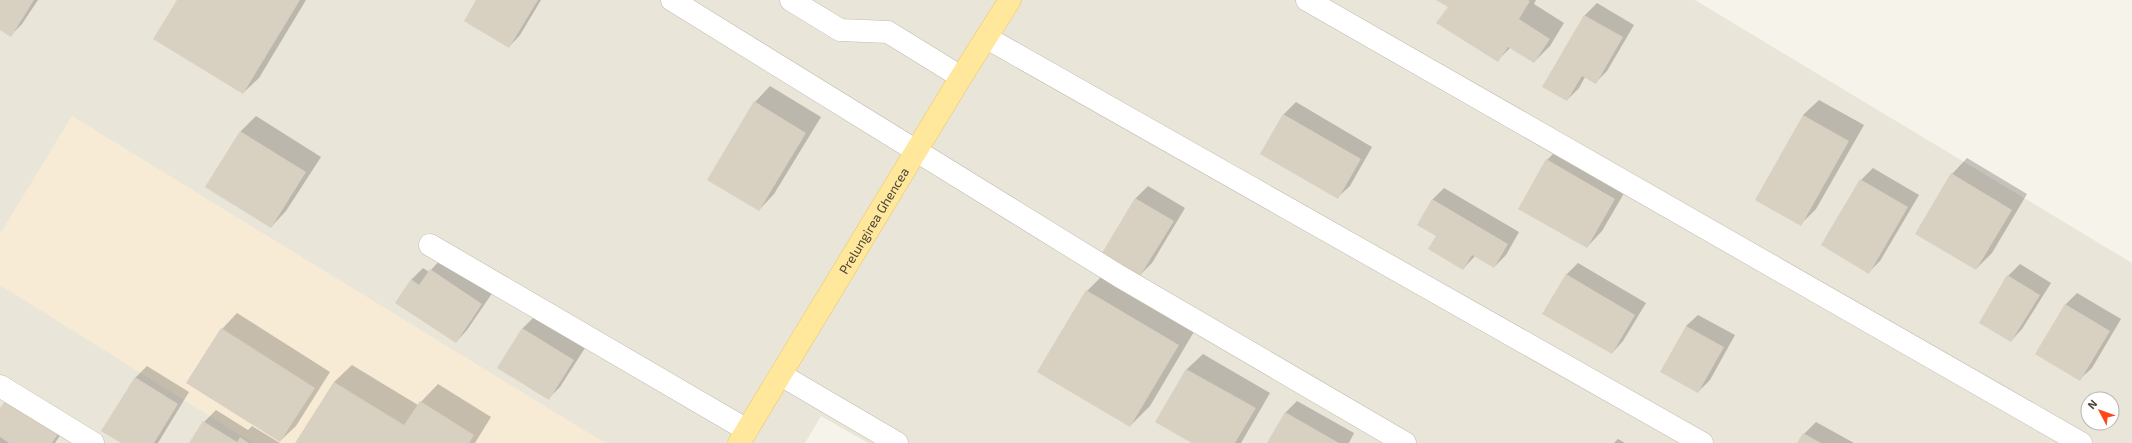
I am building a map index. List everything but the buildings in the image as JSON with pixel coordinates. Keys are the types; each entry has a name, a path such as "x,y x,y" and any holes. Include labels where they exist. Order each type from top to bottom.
{"main road":[{"name":"Prelungirea Ghencea","path":"743,437 918,151 961,77 1010,0"}],"street":[{"path":"672,0 1118,276 1404,443"},
{"path":"791,0 840,30 888,32 961,77"},
{"path":"1307,0 2081,443"},
{"path":"986,38 1702,443"},
{"path":"430,245 743,437"},
{"path":"781,375 897,443"},
{"path":"0,386 93,443"}],"shaded area":[{"path":"0,0 1695,0 2132,263 2132,443 868,443 821,416 805,443 0,443"},
{"path":"72,116 605,443 253,443 0,285 0,234"}]}
